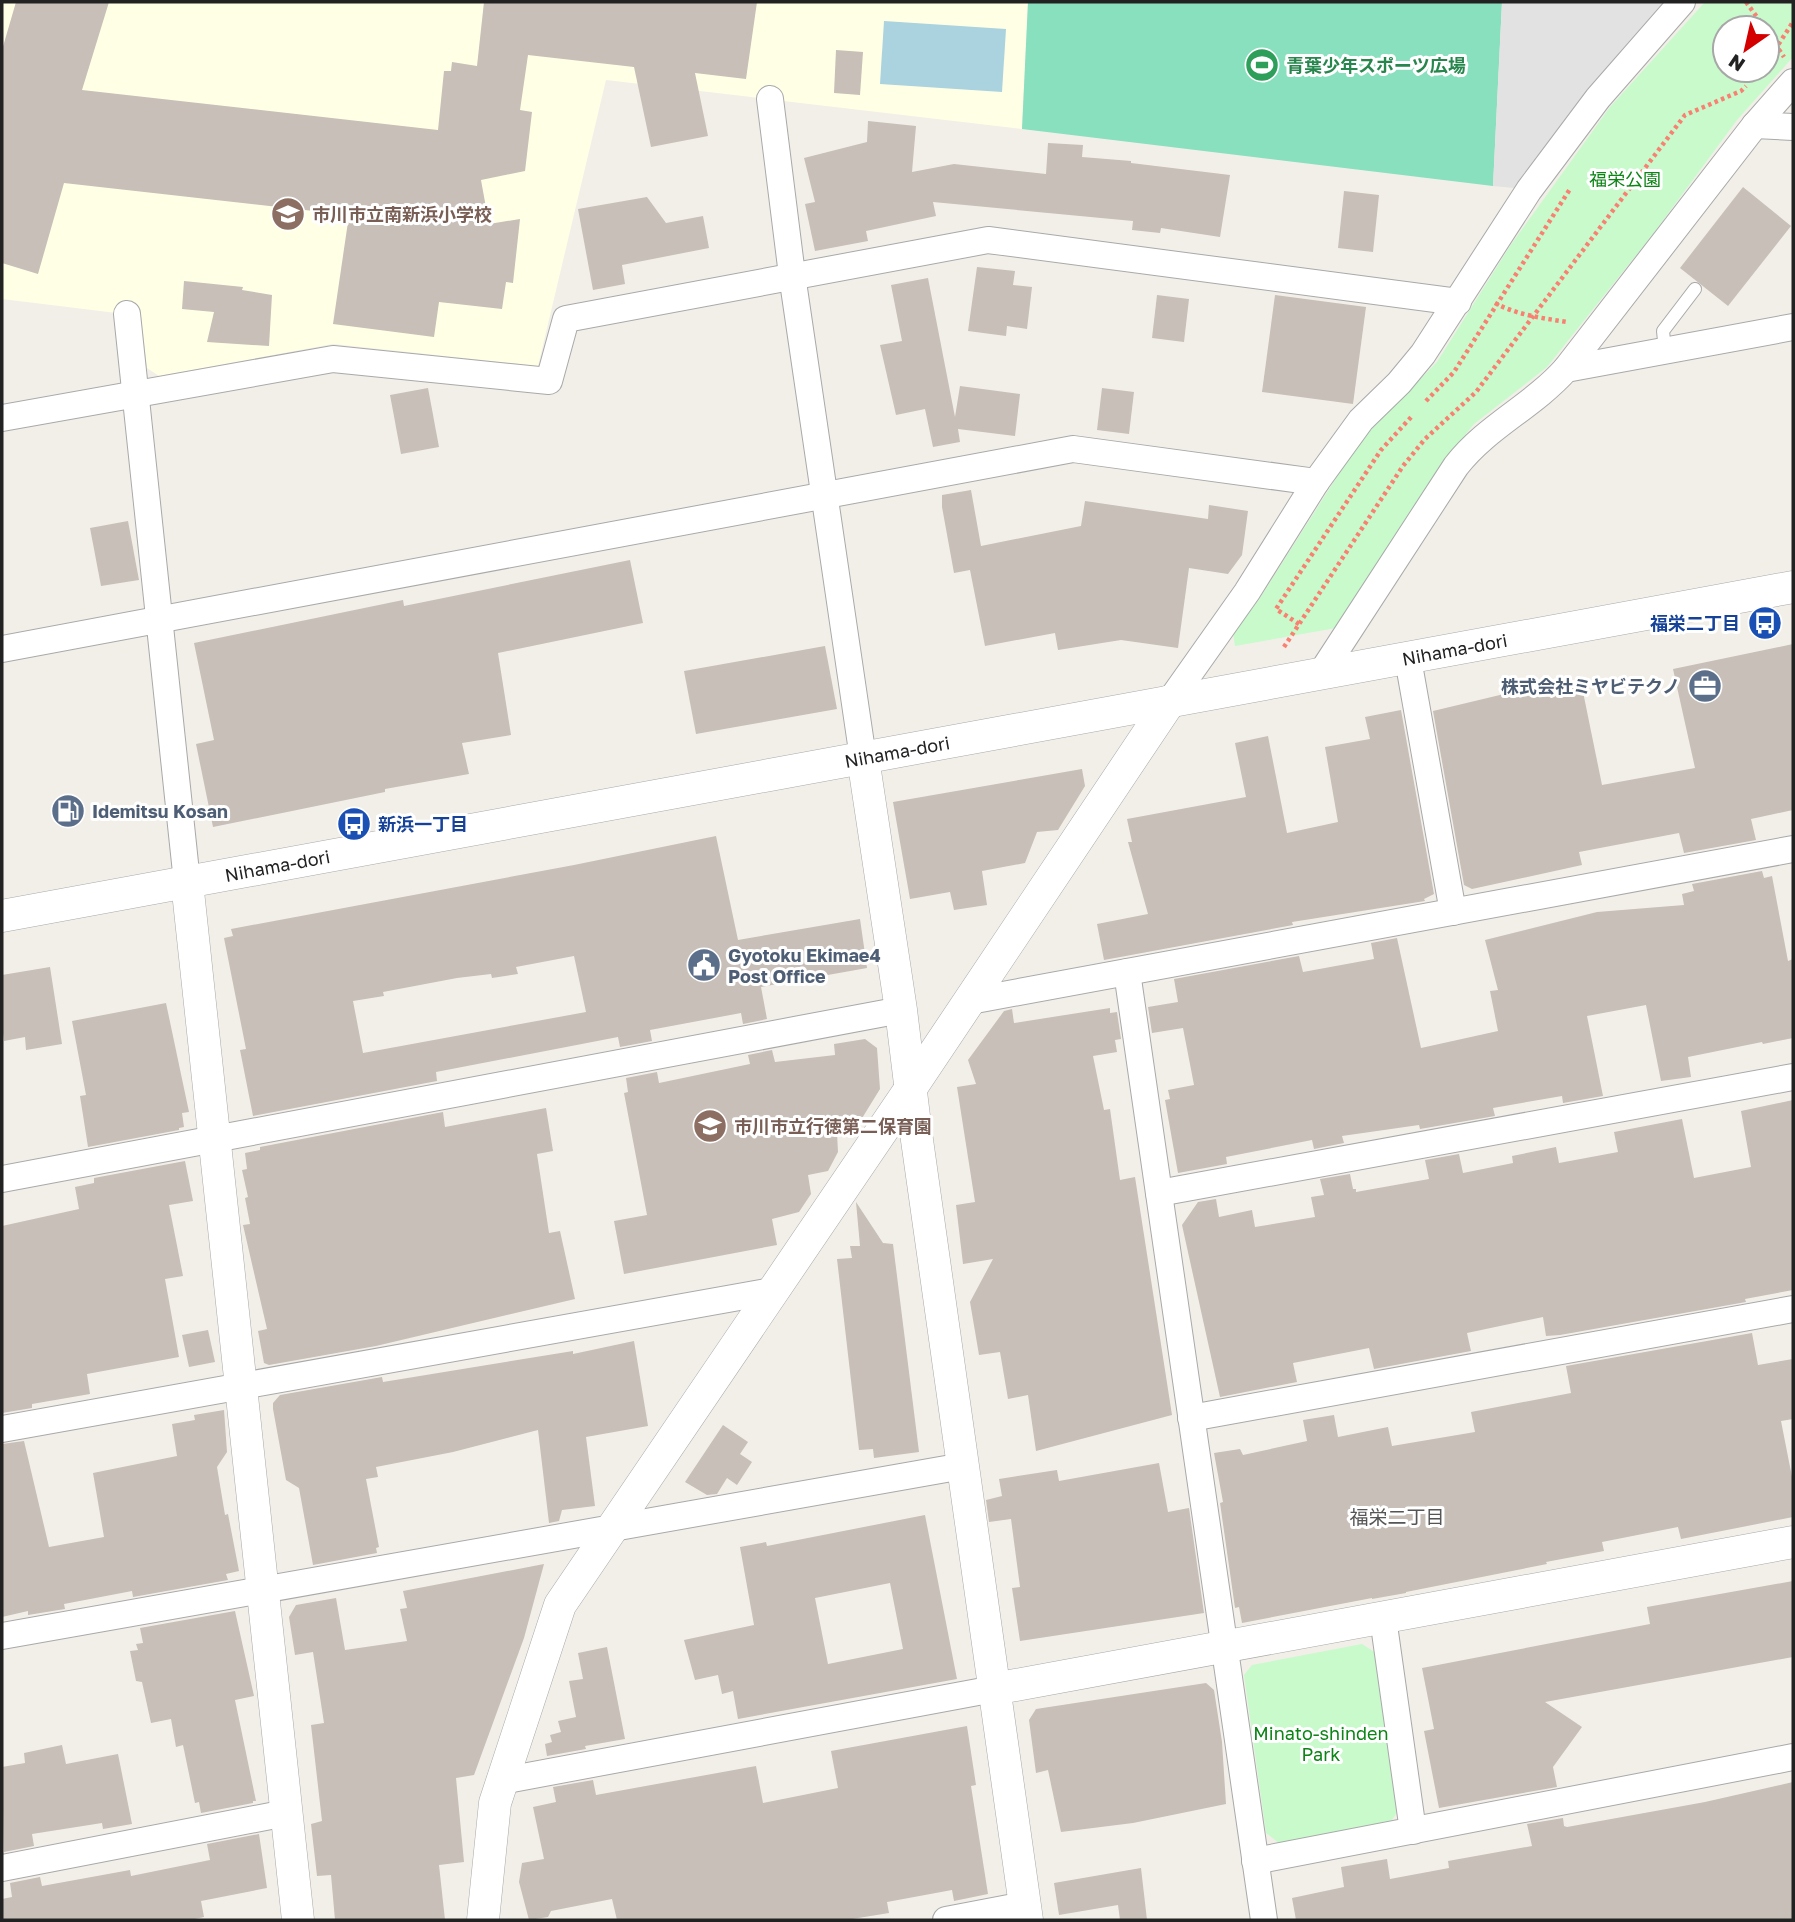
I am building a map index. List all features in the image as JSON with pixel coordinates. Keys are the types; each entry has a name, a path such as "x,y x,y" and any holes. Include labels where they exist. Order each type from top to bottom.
{"street":[{"path":"483,1920 495,1803 560,1605 1170,701 1247,592 1316,482 1361,420 1399,383 1423,354 1497,238 1598,98 1682,2"},
{"path":"1320,675 1469,449 1547,390 1566,369 1755,125 1791,73"},
{"path":"770,99 823,495 901,1010 962,1466 1026,1913 946,1920"},
{"path":"1755,125 1793,127"},
{"path":"2,418 333,359 549,381 566,319 988,240 1458,302"},
{"path":"127,314 298,1920"},
{"path":"1566,369 1793,327"},
{"path":"2,649 1073,449 1316,482"},
{"name":"Nihama-dori","path":"2,916 1793,587"},
{"path":"1408,659 1453,912"},
{"path":"970,1001 1792,853"},
{"path":"1127,972 1264,1920"},
{"path":"2,1179 901,1010"},
{"path":"1158,1193 1793,1077"},
{"path":"2,1429 772,1291"},
{"path":"1191,1418 1793,1308"},
{"path":"2,1636 962,1466"},
{"path":"501,1782 1793,1542"},
{"path":"1383,1618 1413,1831"},
{"path":"1255,1861 1793,1757"},
{"path":"2,1868 286,1813"}],"lane":[{"path":"1665,350 1663,331 1695,289"}],"path":[{"path":"1781,41 1793,22"},
{"path":"1781,54 1791,73"},
{"path":"1284,647 1404,466 1425,439 1476,392 1685,115 1741,91 1748,84"},
{"path":"1500,306 1533,316 1570,322"}],"shaded area":[{"name":"市川市立南新浜小学校","path":"2,2 1028,2 1022,129 606,80 538,366 333,344 159,376 147,368 141,316 2,299"},
{"path":"1502,2 1667,2 1589,92 1514,188 1493,186"}],"green space":[{"name":"青葉少年スポーツ広場","path":"1028,2 1502,2 1493,186 1022,129"},
{"name":"福栄公園","path":"1705,2 1793,2 1793,57 1781,70 1781,14 1711,14 1711,84 1769,84 1737,120 1653,234 1547,367 1474,424 1440,466 1336,628 1235,646 1233,633 1258,601 1359,442 1437,362 1510,246 1610,107"},
{"name":"Minato-shinden Park","path":"1362,1644 1376,1653 1398,1811 1390,1823 1279,1843 1266,1833 1244,1675 1252,1665"}],"water":[{"path":"884,21 1006,29 1002,92 880,84"}],"building":[{"path":"16,2 109,2 82,90 438,130 444,71 451,71 452,62 477,66 484,2 757,2 746,79 695,73 708,136 651,147 634,67 528,55 520,110 532,112 525,171 481,180 489,224 520,219 513,283 506,282 502,309 439,302 434,337 333,324 349,215 64,183 38,274 2,263 2,50"},
{"path":"836,50 863,52 860,95 834,93"},
{"path":"868,121 916,126 912,172 954,164 1046,174 1048,143 1083,145 1082,157 1230,175 1220,237 1161,228 1160,233 1132,230 1133,221 933,202 936,216 866,231 868,241 815,251 805,204 815,202 804,158 867,142"},
{"path":"1743,187 1791,226 1728,306 1680,268"},
{"path":"1344,191 1379,195 1373,252 1338,248"},
{"path":"647,197 666,223 703,216 709,248 622,265 625,284 593,290 578,209"},
{"path":"977,267 1015,271 1013,285 1032,287 1027,329 1007,326 1006,336 968,331"},
{"path":"928,278 955,417 960,386 1020,394 1015,436 958,429 960,442 933,447 925,409 896,415 880,345 902,341 891,285"},
{"path":"184,281 243,287 242,290 272,295 269,346 207,342 214,312 182,309"},
{"path":"1157,295 1189,299 1184,342 1152,338"},
{"path":"1275,295 1366,307 1353,404 1262,392"},
{"path":"428,388 439,447 401,454 390,395"},
{"path":"1102,388 1134,392 1129,434 1097,430"},
{"path":"971,490 981,546 1081,526 1085,501 1208,519 1209,505 1248,511 1242,555 1228,574 1189,568 1178,648 1121,640 1058,650 1055,633 985,646 970,570 954,573 942,507 942,495"},
{"path":"128,521 139,580 101,586 90,528"},
{"path":"630,560 643,623 498,653 511,735 462,743 469,774 385,789 385,792 213,827 196,744 214,740 194,643 403,600 404,606"},
{"path":"1793,644 1793,810 1751,819 1756,840 1684,853 1679,833 1579,852 1582,865 1472,889 1464,885 1433,711 1557,682 1558,686 1581,682 1602,785 1695,768 1673,669"},
{"path":"825,646 837,709 696,734 684,671"},
{"path":"1401,710 1434,894 1424,899 1425,901 1292,922 1293,925 1104,960 1097,924 1148,914 1128,842 1132,842 1127,819 1246,797 1235,743 1268,736 1287,833 1338,822 1325,747 1370,739 1365,717"},
{"path":"1082,769 1085,786 1058,830 1037,832 1025,863 982,871 987,905 954,910 950,892 910,899 893,802"},
{"path":"716,836 738,940 860,919 867,968 761,987 767,1019 743,1024 741,1013 650,1030 652,1041 620,1047 618,1037 436,1072 437,1081 253,1116 240,1050 246,1049 224,938 233,936 231,929","holes":["574,956 586,1012 363,1053 353,1001 384,996 383,992 457,978 491,974 492,978 518,974 516,967"]},
{"path":"1762,871 1764,878 1772,876 1788,961 1793,959 1793,1038 1688,1057 1691,1077 1661,1081 1646,1005 1587,1016 1603,1096 1563,1103 1562,1096 1493,1108 1495,1116 1420,1129 1419,1125 1342,1136 1344,1143 1314,1149 1312,1140 1226,1157 1227,1164 1178,1173 1165,1100 1170,1099 1168,1090 1194,1085 1183,1028 1152,1033 1148,1007 1178,1002 1174,979 1299,956 1303,972 1374,959 1371,943 1397,938 1421,1048 1498,1031 1490,991 1498,990 1485,940 1597,912 1684,905 1682,894 1694,891 1692,884"},
{"path":"50,967 62,1044 26,1050 25,1037 4,1041 2,975"},
{"path":"166,1003 189,1112 182,1113 184,1127 88,1147 80,1096 86,1095 72,1021"},
{"path":"1110,1008 1110,1013 1117,1012 1121,1039 1115,1040 1117,1052 1093,1056 1104,1110 1110,1109 1120,1180 1135,1177 1172,1415 1036,1451 1028,1395 1008,1399 1000,1352 979,1355 970,1302 993,1259 963,1264 956,1205 975,1202 957,1087 976,1084 968,1060 1004,1011 1012,1009 1014,1023"},
{"path":"865,1039 877,1048 880,1089 856,1128 837,1133 838,1152 828,1171 808,1175 811,1194 799,1212 772,1219 777,1245 624,1274 614,1221 647,1215 624,1093 628,1092 626,1078 657,1072 659,1083 750,1064 748,1055 772,1050 775,1062 835,1055 834,1044"},
{"path":"1793,1100 1793,1290 1745,1299 1746,1302 1560,1335 1546,1336 1543,1317 1467,1333 1471,1351 1374,1369 1369,1348 1293,1363 1297,1382 1220,1397 1182,1225 1198,1202 1216,1199 1219,1217 1252,1210 1255,1227 1315,1217 1311,1197 1324,1195 1320,1179 1350,1174 1356,1192 1429,1179 1425,1160 1459,1154 1463,1173 1513,1163 1512,1156 1556,1147 1559,1163 1618,1152 1614,1132 1682,1119 1694,1178 1751,1167 1741,1111"},
{"path":"546,1108 553,1151 537,1154 549,1233 560,1231 575,1299 376,1346 269,1365 264,1363 258,1331 267,1329 243,1225 250,1224 242,1170 247,1169 245,1153 260,1150 260,1147 443,1112 445,1127"},
{"path":"185,1161 193,1201 169,1205 183,1276 165,1279 179,1357 87,1374 90,1394 32,1404 32,1408 2,1413 2,1226 79,1209 75,1187 94,1183 94,1178"},
{"path":"856,1202 883,1243 893,1244 919,1452 874,1458 873,1449 859,1450 837,1259 852,1258 850,1246 860,1246"},
{"path":"208,1330 215,1362 189,1367 182,1335"},
{"path":"1752,1333 1758,1365 1793,1359 1793,1419 1781,1421 1793,1482 1793,1517 1681,1539 1678,1527 1602,1542 1604,1551 1546,1562 1547,1564 1242,1623 1239,1607 1235,1608 1220,1503 1223,1502 1214,1453 1240,1449 1243,1455 1307,1441 1303,1420 1334,1415 1338,1437 1388,1427 1392,1446 1475,1432 1471,1412 1571,1393 1566,1366"},
{"path":"634,1341 648,1426 586,1437 595,1506 562,1510 559,1521 549,1523 538,1430 453,1452 376,1467 378,1477 366,1479 379,1547 376,1548 377,1553 313,1565 299,1488 286,1480 273,1409 273,1403 280,1395 382,1377 383,1382 573,1351 573,1354"},
{"path":"224,1410 227,1452 217,1467 225,1515 228,1514 239,1571 226,1574 228,1580 133,1597 132,1591 64,1604 65,1609 28,1615 28,1611 2,1617 2,1444 24,1441 49,1547 104,1537 93,1473 177,1456 172,1424 195,1420 194,1415"},
{"path":"723,1425 748,1442 740,1454 752,1462 737,1485 727,1478 717,1494 707,1495 685,1482"},
{"path":"1159,1463 1168,1512 1189,1508 1204,1613 1020,1641 1012,1588 1020,1587 1011,1519 989,1522 986,1500 1002,1496 999,1479 1057,1470 1059,1481"},
{"path":"925,1515 957,1679 738,1719 733,1691 722,1694 718,1675 695,1680 684,1640 754,1625 740,1547 766,1542 767,1546","holes":["890,1583 903,1649 828,1664 815,1598"]},
{"path":"544,1564 524,1638 474,1775 456,1778 464,1862 439,1865 445,1920 335,1920 331,1875 317,1876 311,1824 322,1821 311,1725 324,1723 313,1652 295,1655 289,1617 296,1605 336,1598 345,1650 407,1641 400,1609 407,1608 403,1591"},
{"path":"1793,1581 1793,1657 1545,1702 1582,1727 1553,1767 1557,1787 1439,1808 1424,1731 1434,1729 1422,1668 1650,1624 1647,1607"},
{"path":"235,1611 254,1696 235,1700 256,1801 201,1813 199,1802 195,1803 183,1745 176,1747 171,1719 151,1723 142,1682 136,1681 130,1651 138,1650 136,1644 143,1643 140,1628"},
{"path":"607,1647 625,1739 547,1756 545,1744 552,1742 550,1735 561,1732 558,1721 576,1717 569,1681 583,1679 578,1653"},
{"path":"1206,1683 1214,1690 1222,1742 1226,1804 1133,1823 1061,1832 1048,1770 1036,1773 1029,1720 1036,1709"},
{"path":"967,1726 976,1785 971,1786 988,1894 954,1901 952,1890 887,1902 889,1913 846,1920 617,1920 612,1899 551,1911 548,1917 529,1920 519,1882 522,1863 544,1859 533,1807 556,1802 553,1787 593,1780 596,1795 756,1766 763,1803 838,1788 831,1751"},
{"path":"62,1745 66,1764 118,1754 132,1824 103,1829 102,1823 32,1834 34,1846 4,1852 2,1767 25,1763 24,1753"},
{"path":"1793,1782 1793,1920 1296,1920 1292,1898 1344,1887 1341,1867 1387,1859 1390,1879 1449,1868 1448,1861 1532,1846 1527,1824 1563,1818 1564,1826 1567,1827 1705,1802"},
{"path":"259,1834 267,1888 201,1901 204,1917 190,1920 2,1920 2,1899 12,1897 10,1883 40,1877 42,1886 130,1870 131,1876 210,1860 207,1844"},
{"path":"1141,1868 1147,1920 1120,1920 1118,1905 1059,1915 1054,1883"}],"place":[{"name":"青葉少年スポーツ広場","path":"1262,65"},
{"name":"市川市立南新浜小学校","path":"288,214"},
{"name":"福栄二丁目","path":"1765,623"},
{"name":"株式会社ミヤビテクノ","path":"1705,686"},
{"name":"Idemitsu Kosan","path":"68,811"},
{"name":"新浜一丁目","path":"354,824"},
{"name":"Gyotoku Ekimae4 Post Office","path":"704,965"},
{"name":"市川市立行徳第二保育園","path":"710,1126"}],"district":[{"name":"福栄二丁目","path":"1397,1516"}]}
